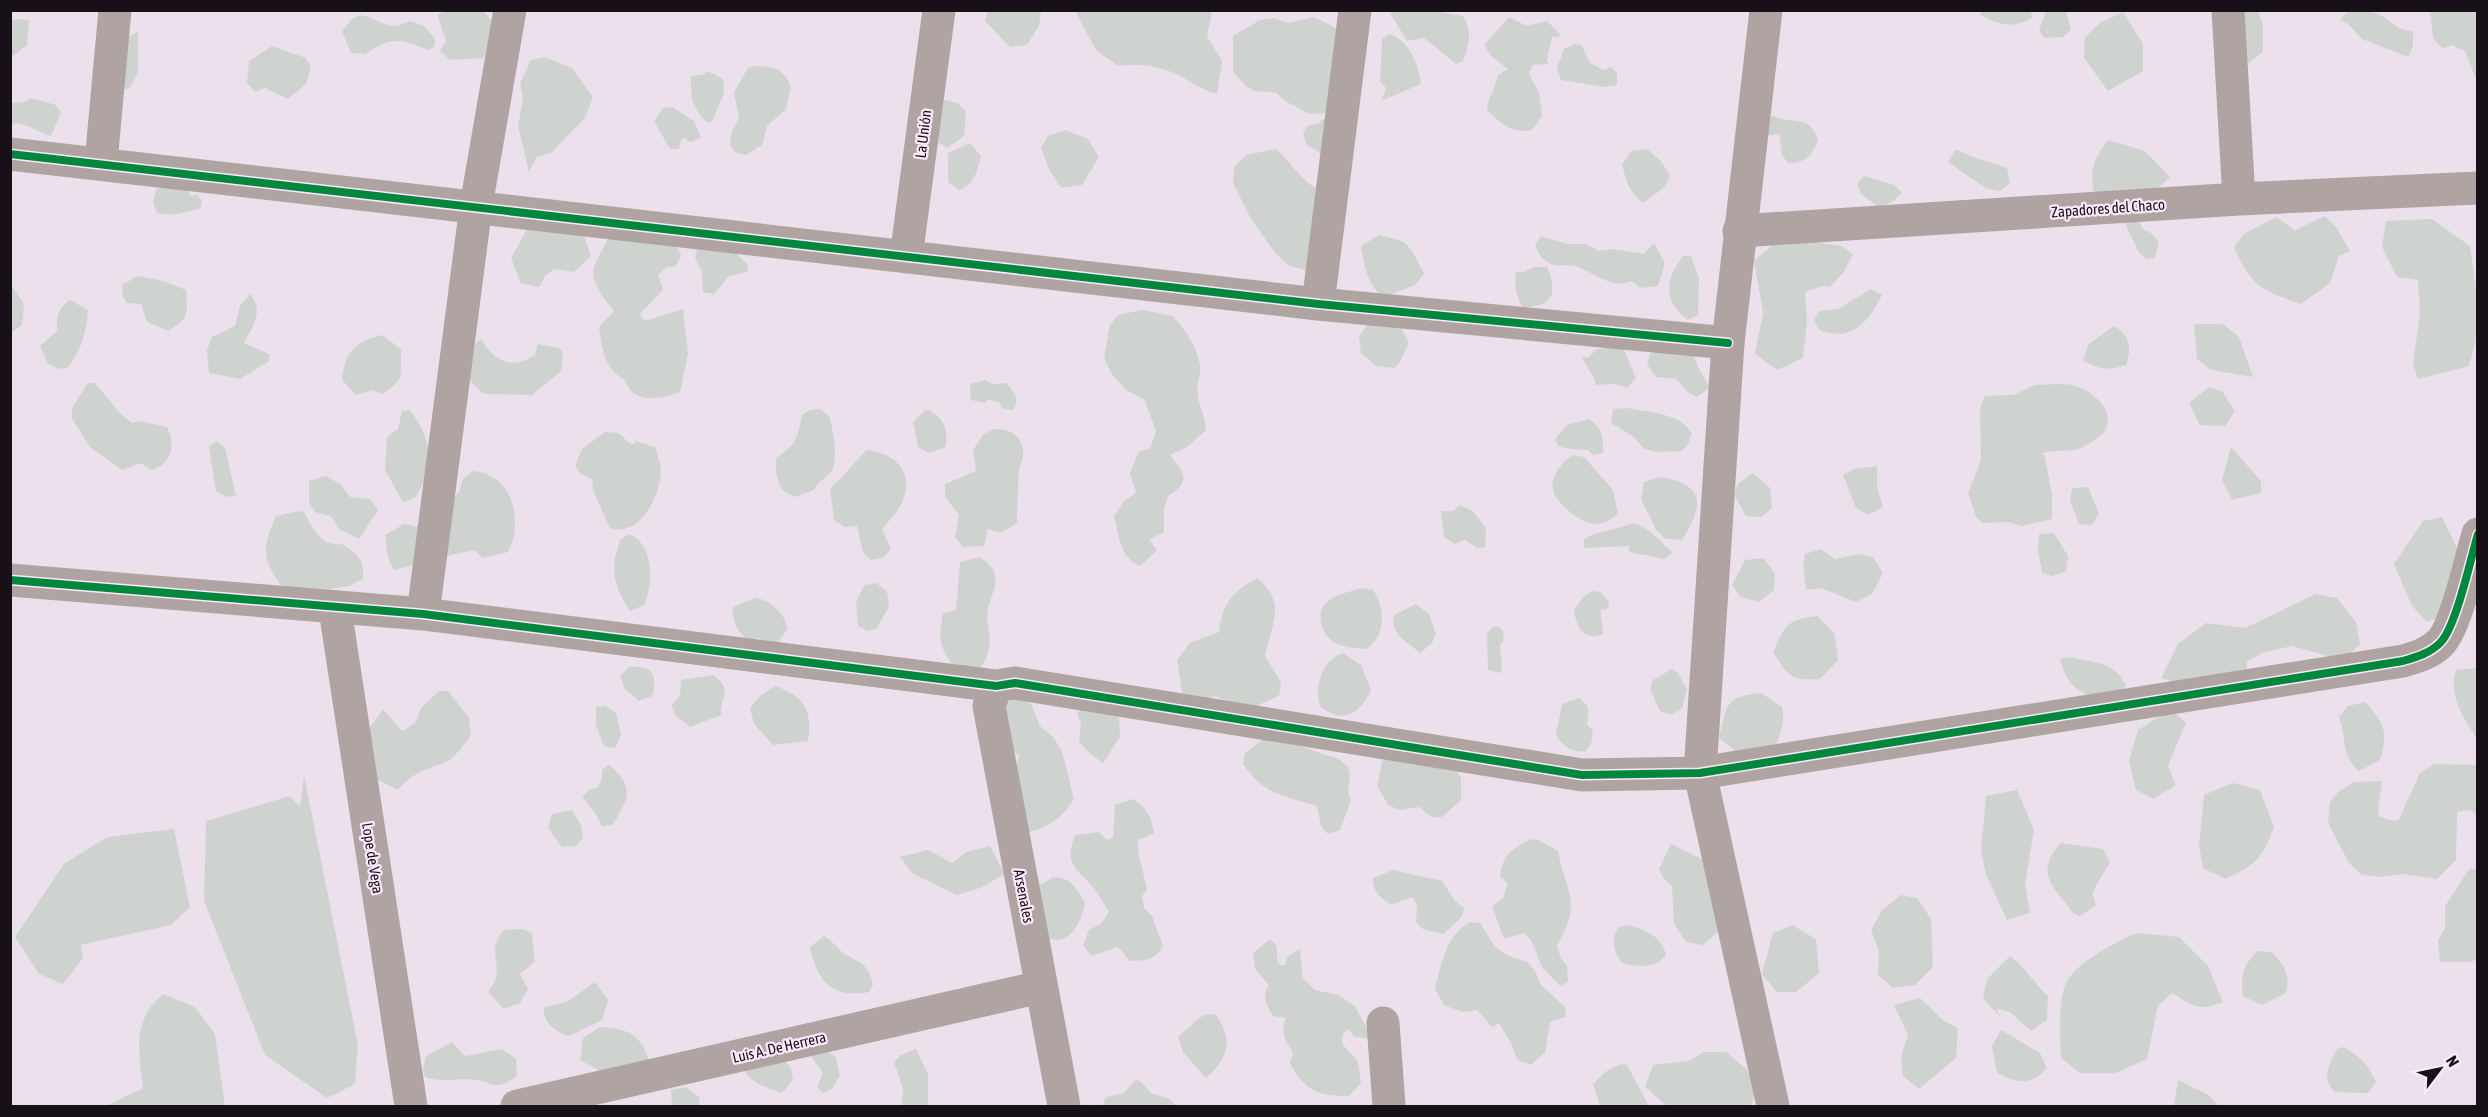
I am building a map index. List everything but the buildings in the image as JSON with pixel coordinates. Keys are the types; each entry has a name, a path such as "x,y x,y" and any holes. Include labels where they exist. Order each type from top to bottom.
{"street":[{"path":"101,162 115,10"},
{"path":"423,614 477,206 510,10"},
{"name":"La Unión","path":"906,257 939,10"},
{"path":"1318,304 1355,10"},
{"path":"1766,10 1728,343 1700,773 1773,1107"},
{"path":"2228,10 2239,199"},
{"path":"10,154 101,162 1318,304 1728,343"},
{"name":"Zapadores del Chaco","path":"1739,231 2239,199 2478,188"},
{"path":"10,580 335,609 423,614 981,684 1015,683 1582,775 1700,773 2403,661 2424,654 2442,642 2451,624 2478,534"},
{"name":"Lope de Vega","path":"335,609 411,1107"},
{"name":"Arsenales","path":"981,684 988,706 1064,1107"},
{"name":"Luis A. De Herrera","path":"517,1107 1041,987"},
{"path":"1383,1023 1389,1107"}],"shaded area":[{"path":"988,10 1041,11 1039,26 1027,45 1010,47 985,21"},
{"path":"1431,10 1463,16 1468,27 1469,38 1463,61 1456,64 1424,38 1407,41 1390,13"},
{"path":"446,11 484,12 497,26 483,58 450,60 440,51 446,40 437,15"},
{"path":"1075,11 1212,11 1207,36 1222,61 1217,94 1174,73 1153,66 1118,66 1096,50"},
{"path":"1982,11 2031,11 2032,18 2012,25 1980,15"},
{"path":"2046,11 2066,11 2071,30 2062,37 2044,38 2039,30"},
{"path":"2235,11 2258,11 2263,25 2263,52 2249,63 2236,59"},
{"path":"2348,11 2374,13 2383,16 2402,29 2413,31 2413,46 2408,57 2362,39 2348,24 2340,20"},
{"path":"2430,11 2477,11 2477,82 2465,51 2452,45 2442,49 2433,38"},
{"path":"2123,12 2143,44 2143,71 2108,91 2084,58 2085,37 2100,23"},
{"path":"360,15 389,25 402,25 410,21 424,26 435,39 434,47 428,50 403,41 396,41 382,44 365,54 351,53 342,31 352,19"},
{"path":"1314,17 1336,28 1351,53 1344,94 1324,113 1310,114 1285,101 1276,93 1255,91 1246,86 1233,72 1233,36 1260,20 1273,18 1288,23"},
{"path":"1509,17 1527,26 1547,21 1562,36 1552,37 1547,60 1549,64 1533,65 1529,74 1539,93 1542,116 1532,130 1512,129 1502,124 1487,110 1498,75 1508,69 1491,56 1484,45"},
{"path":"11,20 29,21 27,45 13,56 11,55"},
{"path":"138,31 138,72 130,88 120,90 128,38"},
{"path":"1389,34 1402,41 1412,54 1421,84 1381,101 1386,88 1380,81 1382,39"},
{"path":"1574,44 1582,46 1590,63 1604,70 1611,67 1617,73 1617,85 1604,87 1561,80 1557,68 1564,49"},
{"path":"272,46 306,58 311,67 306,84 288,99 265,88 255,92 247,83 249,61"},
{"path":"545,57 572,68 593,97 585,118 551,153 537,157 529,172 518,126 523,99 520,83 531,60"},
{"path":"754,66 777,69 785,76 791,87 786,109 767,126 762,145 746,155 736,153 730,146 732,131 739,118 734,92 748,68"},
{"path":"708,71 723,79 724,94 712,121 708,123 695,107 691,76 702,75"},
{"path":"31,98 56,105 61,113 51,136 26,125 11,124 11,103 24,102"},
{"path":"945,100 957,103 966,111 964,136 947,148 933,139 939,104"},
{"path":"672,107 694,121 701,138 690,142 685,138 681,140 679,149 670,149 654,121 663,108"},
{"path":"1339,107 1325,156 1307,145 1303,133 1307,126 1319,123"},
{"path":"1773,116 1801,122 1811,127 1818,141 1807,158 1799,162 1788,163 1782,155 1779,134 1765,136 1765,120"},
{"path":"1065,130 1088,139 1099,157 1082,185 1061,188 1049,169 1041,148 1048,136"},
{"path":"2108,140 2145,151 2170,177 2147,198 2096,204 2092,177 2094,163"},
{"path":"970,143 981,156 972,181 959,190 948,182 948,153"},
{"path":"1276,149 1306,181 1318,189 1307,271 1288,265 1276,254 1251,219 1233,183 1234,167 1246,155"},
{"path":"1647,149 1661,161 1670,176 1665,187 1643,203 1634,195 1629,186 1622,164 1631,151"},
{"path":"1956,149 2007,168 2010,183 2000,191 1987,189 1948,162"},
{"path":"1864,176 1894,185 1902,193 1892,202 1879,207 1861,194 1857,184"},
{"path":"167,181 182,182 191,196 197,194 202,202 200,209 171,215 157,213 153,203 156,190"},
{"path":"2325,216 2336,227 2350,251 2339,256 2330,283 2301,304 2267,290 2246,271 2234,247 2244,234 2276,217 2295,230"},
{"path":"2137,217 2143,229 2151,233 2159,242 2155,258 2146,259 2138,251 2124,221"},
{"path":"2432,219 2470,246 2477,306 2476,336 2469,366 2418,379 2413,364 2420,313 2418,280 2397,277 2382,247 2386,221"},
{"path":"530,224 584,235 591,256 574,272 554,269 545,276 539,287 521,283 511,258"},
{"path":"615,224 671,234 681,256 676,266 667,267 658,275 663,290 640,314 645,321 683,309 688,354 680,392 655,398 640,396 634,393 625,380 612,370 605,358 599,327 614,311 596,285 593,276 597,260"},
{"path":"1379,235 1398,240 1408,246 1424,274 1415,285 1384,297 1370,281 1361,246"},
{"path":"1541,236 1567,244 1586,244 1599,251 1613,249 1644,254 1654,243 1665,263 1658,286 1640,288 1632,281 1609,282 1581,268 1549,263 1540,256 1535,245"},
{"path":"1782,237 1841,246 1853,254 1844,272 1830,287 1822,286 1805,292 1807,321 1803,358 1777,370 1755,354 1763,313 1754,261"},
{"path":"705,244 730,247 748,265 747,272 729,276 714,294 703,292 702,272 695,258 697,250"},
{"path":"1683,256 1691,256 1699,278 1698,315 1688,320 1674,306 1669,290 1673,273"},
{"path":"1533,267 1547,267 1551,276 1552,292 1550,297 1540,305 1522,307 1516,290 1516,272 1524,272"},
{"path":"138,276 163,281 186,290 186,315 168,331 147,322 141,304 127,303 123,297 122,285"},
{"path":"11,284 24,304 22,325 11,333"},
{"path":"1871,289 1882,295 1865,321 1858,327 1841,334 1819,330 1814,320 1819,311 1838,309"},
{"path":"250,294 257,306 257,313 244,343 269,354 269,361 240,379 209,373 207,350 212,337 235,326 240,306"},
{"path":"70,300 88,310 86,326 76,355 67,368 60,369 48,364 40,346 57,331 59,314"},
{"path":"1142,310 1173,316 1197,352 1200,366 1198,391 1205,431 1187,447 1170,455 1182,472 1183,481 1176,491 1168,496 1164,510 1164,532 1149,540 1157,550 1140,566 1128,558 1124,552 1114,516 1124,501 1136,493 1130,473 1139,451 1150,449 1156,431 1144,399 1126,390 1111,373 1104,357 1110,325 1118,315"},
{"path":"1372,319 1397,320 1409,343 1394,368 1376,366 1361,353 1359,336"},
{"path":"2194,324 2223,324 2239,337 2253,377 2211,370 2197,359"},
{"path":"2114,326 2123,333 2128,342 2129,353 2126,365 2104,368 2083,360 2089,344"},
{"path":"382,335 401,349 401,375 396,383 383,394 371,390 356,395 342,380 349,355 358,345"},
{"path":"481,339 498,358 511,363 526,360 535,355 538,344 559,348 563,353 561,371 532,395 484,394 470,380 468,370 471,352"},
{"path":"1661,346 1690,350 1708,384 1715,383 1697,397 1688,392 1676,379 1656,377 1647,364 1650,354"},
{"path":"1623,347 1636,378 1627,388 1615,384 1595,385 1595,380 1582,358 1589,357 1597,349"},
{"path":"985,380 992,384 1006,383 1016,399 1013,410 1002,408 1000,403 988,399 985,403 971,400 970,384"},
{"path":"88,383 95,383 119,412 132,423 139,421 167,427 171,447 168,459 164,463 152,470 140,463 122,470 90,447 71,417 73,406"},
{"path":"2068,384 2087,391 2100,402 2108,416 2104,432 2080,448 2041,454 2045,456 2052,495 2052,519 2022,526 2008,522 1983,523 1976,517 1968,493 1981,460 1980,409 1985,396 2014,395 2035,385"},
{"path":"2209,387 2222,391 2235,411 2225,426 2200,425 2189,403"},
{"path":"1627,408 1672,417 1680,421 1692,434 1687,446 1681,451 1656,452 1644,449 1634,437 1611,423 1613,409"},
{"path":"820,409 829,416 835,445 835,461 830,473 814,490 795,497 781,489 776,474 776,458 792,445 799,430 802,415 810,410"},
{"path":"926,409 941,420 946,434 946,447 929,453 918,447 913,422"},
{"path":"410,410 423,432 429,454 426,475 415,498 403,502 385,470 387,437 398,429 402,411"},
{"path":"1589,419 1597,426 1601,434 1603,453 1593,455 1588,450 1558,446 1555,439 1567,425"},
{"path":"994,429 1012,432 1022,444 1023,457 1019,468 1017,523 1001,533 988,529 984,546 963,547 955,537 959,515 945,497 945,484 976,471 973,450 983,435"},
{"path":"605,432 618,433 632,445 636,441 655,447 660,461 660,480 653,502 647,512 631,527 610,528 592,488 593,479 581,474 575,466 582,449"},
{"path":"216,441 225,447 236,496 227,497 216,491 209,447"},
{"path":"2231,447 2261,481 2261,493 2232,500 2222,480"},
{"path":"867,450 889,457 903,470 906,479 903,499 882,530 891,549 883,558 871,560 863,553 857,526 845,527 834,520 830,488"},
{"path":"1573,455 1584,457 1613,490 1618,514 1606,522 1597,524 1585,521 1565,507 1555,496 1552,485 1555,475 1561,465"},
{"path":"1877,466 1877,487 1883,507 1868,515 1856,508 1843,475 1854,469"},
{"path":"473,471 487,474 506,490 515,514 513,540 508,552 483,558 474,550 448,556 441,549 446,506 459,492 462,480"},
{"path":"1753,473 1770,488 1772,508 1762,517 1746,516 1734,494 1739,483"},
{"path":"326,476 340,484 350,497 370,499 378,510 359,539 339,529 331,516 315,512 309,502 309,481"},
{"path":"1661,477 1686,485 1697,498 1694,517 1682,540 1666,539 1657,531 1641,499 1644,482"},
{"path":"2088,487 2099,514 2092,525 2079,524 2070,501 2072,488"},
{"path":"1460,505 1473,511 1486,528 1485,547 1477,548 1465,540 1455,544 1444,537 1441,511 1453,511"},
{"path":"298,511 304,512 314,530 328,543 342,544 356,554 363,566 363,579 349,586 288,596 269,566 267,541 276,516"},
{"path":"2442,517 2465,564 2447,615 2427,622 2412,606 2394,564 2423,521"},
{"path":"1633,523 1650,532 1673,553 1664,559 1629,552 1629,546 1584,548 1584,539"},
{"path":"404,524 419,527 426,562 394,570 388,558 385,535"},
{"path":"2054,533 2068,556 2066,571 2052,576 2042,573 2038,550 2039,534"},
{"path":"629,534 643,546 650,565 649,587 644,605 630,611 622,598 614,573 615,556 620,540"},
{"path":"1821,549 1835,559 1858,554 1873,557 1883,573 1872,594 1856,602 1821,588 1806,590 1803,565 1805,554"},
{"path":"980,557 993,570 995,581 987,612 989,649 980,668 952,664 944,652 940,634 943,613 956,610 960,562"},
{"path":"1763,558 1775,573 1774,590 1759,602 1741,597 1732,585 1745,560"},
{"path":"1257,578 1272,596 1275,605 1265,656 1281,682 1279,696 1238,714 1230,703 1215,696 1194,705 1182,692 1177,660 1190,643 1219,632 1223,614 1230,599 1241,588"},
{"path":"876,583 887,591 889,607 876,629 868,631 858,626 856,603 864,585"},
{"path":"1361,588 1373,590 1382,613 1382,622 1377,637 1366,649 1334,642 1329,639 1321,623 1321,611 1327,602 1339,595"},
{"path":"1593,591 1600,592 1609,601 1608,608 1601,610 1603,634 1590,636 1579,627 1574,610 1584,596"},
{"path":"2316,594 2337,598 2356,622 2360,645 2342,660 2292,646 2262,653 2247,662 2246,678 2187,701 2169,680 2161,678 2178,644 2206,623 2245,628"},
{"path":"755,598 771,604 786,622 788,628 776,646 757,638 751,642 743,636 735,623 733,607"},
{"path":"1416,604 1429,614 1436,634 1432,643 1420,653 1397,633 1393,622 1394,615"},
{"path":"1817,616 1835,634 1838,660 1820,679 1797,678 1787,672 1773,652 1788,625 1799,619"},
{"path":"1498,626 1503,631 1504,640 1500,645 1502,670 1500,673 1488,670 1487,634 1492,627"},
{"path":"1343,653 1361,665 1371,690 1356,711 1343,716 1328,712 1320,706 1318,690 1325,668 1336,656"},
{"path":"2070,657 2110,667 2122,678 2126,686 2111,700 2084,693 2072,684 2063,669 2060,659"},
{"path":"629,667 648,669 651,672 654,682 652,696 639,701 625,689 620,676"},
{"path":"2478,668 2477,739 2458,706 2454,680 2456,670"},
{"path":"1672,669 1678,673 1687,689 1682,709 1671,715 1660,711 1650,689 1653,680"},
{"path":"713,675 723,685 724,690 721,715 690,727 676,716 671,705 680,696 681,680"},
{"path":"775,686 793,694 804,706 809,721 808,741 773,745 754,724 750,708 760,696"},
{"path":"439,691 448,691 469,718 471,735 466,743 447,761 414,776 398,790 374,778 366,733 383,709 402,731 415,723 421,708"},
{"path":"1761,693 1782,707 1782,727 1770,758 1747,760 1719,738 1729,705 1740,697"},
{"path":"1018,697 1031,704 1040,726 1053,737 1062,751 1074,799 1054,822 1040,829 1025,832 1016,767 1019,756 1012,749 991,711"},
{"path":"1579,698 1587,707 1589,712 1587,724 1593,731 1591,744 1586,751 1568,748 1556,735 1562,704"},
{"path":"2365,702 2377,716 2383,728 2384,742 2380,760 2359,771 2346,752 2339,717 2348,706"},
{"path":"1089,704 1119,716 1120,737 1103,763 1089,753 1079,741 1081,724 1077,713"},
{"path":"605,706 616,713 621,735 615,748 604,746 596,726 596,707"},
{"path":"2171,709 2186,723 2168,766 2176,785 2153,799 2136,790 2129,761 2138,730"},
{"path":"1273,732 1292,736 1302,747 1339,759 1348,767 1350,777 1348,792 1351,800 1340,830 1328,834 1321,826 1317,806 1267,788 1243,764 1245,753"},
{"path":"1392,759 1456,770 1461,777 1461,800 1442,817 1431,817 1419,807 1400,810 1388,805 1377,786 1382,761"},
{"path":"2434,764 2477,765 2477,816 2471,810 2457,812 2456,860 2437,879 2403,874 2379,877 2362,875 2349,863 2328,823 2330,802 2338,792 2354,782 2382,781 2378,812 2380,817 2394,821 2399,819 2420,773"},
{"path":"609,765 623,780 627,793 613,824 602,827 596,814 582,797 589,790 598,787 602,778 602,770"},
{"path":"304,775 358,1045 355,1084 327,1098 265,1055 204,901 206,821 290,796 300,807"},
{"path":"2233,783 2260,790 2274,827 2257,860 2244,870 2225,879 2203,868 2199,845 2204,795"},
{"path":"2017,790 2034,830 2025,884 2030,913 2007,920 1986,875 1981,851 1986,796"},
{"path":"1133,799 1145,809 1153,828 1154,833 1138,840 1139,857 1147,890 1142,896 1144,908 1152,916 1163,946 1154,956 1140,960 1130,961 1118,947 1091,956 1083,945 1089,930 1102,923 1109,911 1073,864 1072,845 1075,835 1099,832 1107,840 1113,838 1115,805"},
{"path":"572,810 581,825 583,838 576,846 562,847 548,828 552,814"},
{"path":"174,829 190,907 171,925 81,945 83,958 63,984 39,974 15,937 64,864 107,837"},
{"path":"1531,839 1539,840 1558,851 1570,898 1569,918 1557,945 1561,959 1567,965 1568,982 1560,986 1542,967 1531,940 1524,933 1504,939 1492,906 1503,898 1508,883 1500,877 1503,862 1509,853"},
{"path":"2061,843 2103,849 2110,862 2092,893 2096,905 2080,916 2071,910 2049,879 2050,859"},
{"path":"1671,844 1716,866 1724,926 1703,945 1686,942 1674,924 1672,886 1663,878 1659,869"},
{"path":"990,846 1005,874 980,888 957,895 913,874 900,857 928,850 952,863 966,852"},
{"path":"2470,868 2477,870 2477,959 2471,962 2440,962 2438,940 2445,928 2445,906"},
{"path":"1393,870 1442,881 1455,901 1464,908 1462,917 1443,934 1423,929 1416,922 1417,904 1412,897 1391,905 1376,890 1373,878"},
{"path":"1053,877 1069,882 1085,903 1080,921 1073,932 1057,940 1034,932 1025,896"},
{"path":"1901,895 1917,898 1931,919 1933,967 1915,985 1893,988 1878,975 1879,951 1871,930 1882,910"},
{"path":"1470,922 1480,923 1495,947 1507,955 1527,962 1535,971 1541,985 1565,1007 1566,1017 1550,1022 1545,1052 1531,1065 1517,1060 1511,1043 1499,1023 1492,1027 1477,1010 1462,1012 1444,1005 1435,989 1450,942"},
{"path":"1629,925 1657,938 1666,955 1662,960 1651,965 1640,966 1622,963 1615,950 1614,941 1619,927"},
{"path":"1792,925 1816,939 1819,973 1796,992 1777,992 1762,974 1773,933"},
{"path":"522,929 532,933 535,962 520,974 528,989 520,1003 504,1009 488,992 496,978 496,943 504,930"},
{"path":"2137,933 2179,937 2208,966 2223,1002 2208,1007 2196,1006 2172,993 2158,1006 2147,1059 2115,1073 2080,1073 2061,1058 2060,1014 2064,988 2068,979 2085,962"},
{"path":"824,936 869,971 873,985 869,992 845,993 828,985 822,978 810,947"},
{"path":"1270,939 1277,946 1277,960 1280,965 1285,965 1288,956 1300,949 1303,978 1315,990 1338,995 1355,1006 1372,1039 1354,1037 1349,1029 1343,1034 1342,1044 1358,1061 1361,1083 1349,1096 1329,1095 1313,1090 1301,1080 1290,1063 1293,1053 1284,1036 1283,1028 1286,1018 1273,1016 1265,997 1269,985 1255,969 1253,953"},
{"path":"2257,951 2272,952 2283,966 2288,981 2286,993 2262,1005 2243,996 2242,989 2242,977 2248,962"},
{"path":"2010,956 2048,996 2047,1020 2031,1031 2010,1012 1997,1009 2000,1017 1983,998 1987,979"},
{"path":"595,982 608,1000 602,1020 569,1036 550,1026 545,1018 544,1007 567,1002"},
{"path":"163,994 195,1007 215,1034 225,1106 106,1106 143,1088 139,1038 146,1015"},
{"path":"1920,998 1944,1021 1958,1028 1956,1058 1919,1089 1903,1076 1901,1056 1908,1035 1894,1005"},
{"path":"1207,1014 1216,1015 1222,1024 1227,1041 1224,1057 1206,1078 1183,1052 1178,1037 1199,1018"},
{"path":"600,1027 619,1029 638,1039 650,1063 605,1074 580,1060 583,1038"},
{"path":"2001,1030 2040,1053 2047,1068 2029,1081 2017,1081 1997,1073 1992,1046"},
{"path":"452,1042 465,1056 502,1049 516,1059 517,1076 504,1084 497,1085 468,1079 439,1080 425,1077 423,1070 426,1056"},
{"path":"2343,1047 2355,1054 2373,1076 2376,1082 2368,1093 2335,1092 2330,1087 2327,1076 2329,1066 2337,1049"},
{"path":"916,1049 928,1074 928,1106 902,1106 903,1089 894,1062 901,1055"},
{"path":"827,1051 836,1057 840,1076 832,1089 823,1093 817,1087 823,1073 809,1054"},
{"path":"1704,1052 1726,1052 1746,1069 1757,1087 1751,1106 1666,1106 1645,1086 1653,1065 1689,1061"},
{"path":"782,1058 791,1068 793,1080 782,1093 753,1080 742,1066"},
{"path":"1621,1064 1627,1065 1649,1106 1600,1106 1593,1084 1605,1072"},
{"path":"1139,1080 1151,1093 1169,1099 1177,1106 1102,1106 1106,1097 1124,1093 1134,1081"},
{"path":"2178,1080 2207,1094 2219,1106 2174,1106"},
{"path":"686,1087 699,1097 700,1106 672,1106 671,1090"}],"cycle path":[{"path":"10,154 1318,304 1728,343"},
{"path":"10,580 423,614 996,686 1015,683 1582,775 1700,773 2403,661 2432,649 2446,635 2457,608 2478,534"}]}
